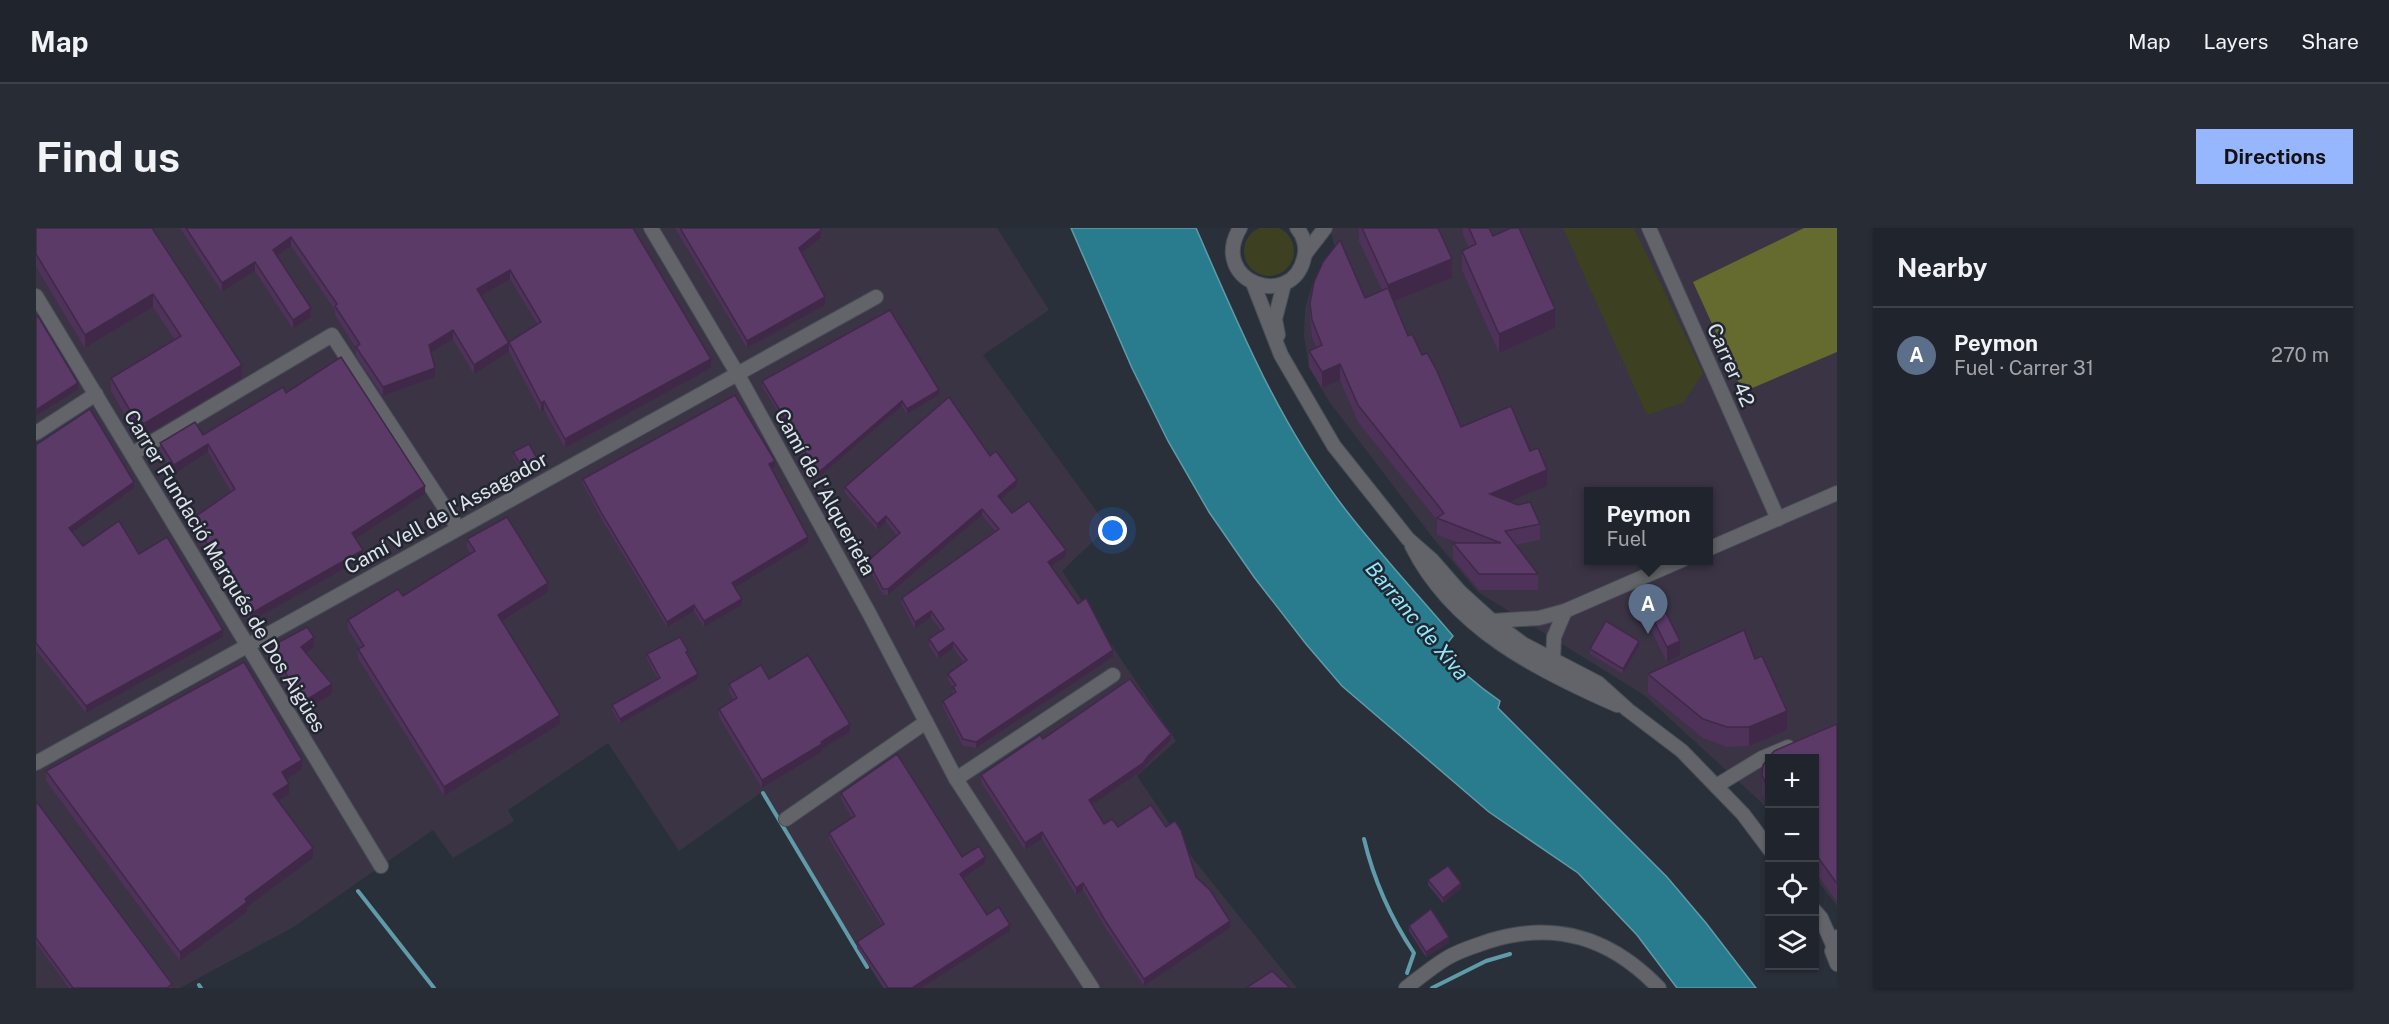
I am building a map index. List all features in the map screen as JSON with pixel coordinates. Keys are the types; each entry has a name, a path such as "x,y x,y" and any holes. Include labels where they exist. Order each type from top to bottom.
{"street":[{"name":"Camí de l'Alquerieta","path":"651,228 737,373 956,779 1092,988"},
{"path":"1253,283 1263,286 1284,284 1299,272 1305,254 1305,242 1297,228"},
{"path":"1305,254 1325,228"},
{"name":"Carrer 42","path":"1649,228 1778,519"},
{"path":"1234,231 1232,249 1238,269 1253,283 1281,355 1334,446 1408,539 1492,621 1523,644 1598,683 1628,710 1682,751 1743,814 1765,843"},
{"path":"1281,355 1275,319 1284,284"},
{"name":"Carrer Fundació Marqués de Dos Aigües","path":"36,296 381,866"},
{"name":"Camí Vell de l'Assagador","path":"36,763 876,297"},
{"path":"132,454 332,335 458,528"},
{"path":"36,433 96,394"},
{"path":"1713,547 1837,493"},
{"path":"1408,539 1423,569 1479,629 1517,656 1628,710"},
{"path":"1492,621 1539,618 1565,611 1673,565"},
{"path":"1553,660 1554,637 1565,611"},
{"path":"956,779 1113,675"},
{"path":"786,819 926,722"},
{"path":"1716,786 1762,758 1805,740"},
{"path":"1819,915 1837,927"},
{"path":"1819,916 1835,941 1832,951 1837,964"},
{"path":"1406,988 1449,957 1470,948 1527,932 1552,932 1601,945 1641,970 1659,988"}],"shaded area":[{"path":"36,228 997,228 1049,310 983,355 1108,527 1062,571 1176,741 1137,776 1194,860 1297,988 883,988 762,792 679,851 608,743 508,810 514,821 453,858 433,830 292,928 180,988 36,988"},
{"path":"1330,228 1837,228 1837,906 1819,882 1819,754 1765,754 1765,808 1644,695 1478,592 1433,538 1328,400 1309,367 1304,336 1305,309 1312,285 1322,265 1335,248"}],"green space":[{"path":"1269,226 1287,233 1294,251 1287,269 1269,276 1251,269 1244,251 1251,233"},
{"path":"1563,228 1634,228 1703,373 1683,403 1647,415"},
{"path":"1804,228 1837,228 1837,352 1743,392 1693,282"}],"water":[{"name":"Barranc de Xiva","path":"1071,228 1196,228 1260,369 1296,437 1352,518 1453,636 1442,650 1469,677 1500,701 1498,708 1667,877 1756,988 1677,988 1637,935 1578,873 1489,812 1342,686 1254,577 1209,512 1168,441 1132,368"}],"building":[{"path":"36,228 152,228 242,365 145,423 135,419 111,378 181,336 153,294 85,335 36,254"},
{"path":"186,228 633,228 711,359 565,439 544,401 541,403 509,342 541,322 510,270 477,289 509,343 474,365 453,330 429,345 435,368 383,387 356,347 360,344 335,306 337,304 291,237 273,250 311,308 293,320 255,262 222,283"},
{"path":"680,228 820,228 821,230 799,248 825,297 747,341"},
{"path":"1362,228 1438,228 1452,259 1388,285"},
{"path":"1469,228 1489,228 1493,236 1511,228 1519,228 1555,309 1499,334 1462,251 1476,244"},
{"path":"1340,240 1365,298 1388,288 1408,336 1412,334 1422,355 1427,353 1437,371 1461,427 1511,406 1530,451 1538,448 1547,470 1490,494 1518,505 1530,502 1540,524 1505,531 1538,574 1479,574 1453,543 1501,543 1437,518 1444,513 1358,405 1340,364 1322,372 1309,351 1322,345 1312,320 1310,303 1314,282 1323,262"},
{"path":"890,310 939,390 907,409 902,401 818,473 762,381"},
{"path":"38,316 78,383 36,410 36,318"},
{"path":"341,357 425,486 352,533 363,550 250,614 192,519 235,489 208,444 174,465 160,443 195,422 203,435 283,387 286,393"},
{"path":"735,395 775,461 769,464 808,537 732,583 742,599 704,621 694,605 667,622 583,479"},
{"path":"949,397 990,456 996,451 1017,480 998,496 1012,513 1029,501 1066,550 1048,562 1078,604 1086,598 1113,650 976,742 963,739 943,701 956,692 953,687 956,685 948,674 967,660 953,642 938,653 929,639 944,629 931,611 915,622 902,598 999,529 982,509 888,589 883,589 868,561 900,533 886,516 877,524 845,487"},
{"path":"90,409 134,482 69,528 83,546 119,521 139,554 167,537 223,630 86,706 36,643 36,445"},
{"path":"529,444 537,459 522,467 513,452"},
{"path":"507,517 548,583 498,615 560,715 444,787 358,649 364,646 348,620 398,589 403,596 475,551 467,539"},
{"path":"1652,585 1680,641 1667,647 1639,591"},
{"path":"1606,621 1639,641 1623,669 1590,649"},
{"path":"307,627 314,637 301,647 332,684 303,702 270,647"},
{"path":"1744,630 1755,659 1762,656 1787,711 1749,727 1727,727 1703,719 1648,674"},
{"path":"680,637 698,674 620,719 612,705 660,678 647,654"},
{"path":"808,655 850,724 821,742 822,744 762,780 719,709 737,698 729,684 761,665 769,679"},
{"path":"244,662 302,760 282,772 289,784 273,794 313,848 245,899 247,902 180,952 46,771"},
{"path":"1130,679 1171,734 1143,763 1089,800 1104,824 1112,819 1118,827 1151,805 1166,827 1175,821 1181,830 1196,877 1210,890 1230,921 1144,979 1083,883 1076,888 1042,832 1025,843 981,775 1040,735 1043,739"},
{"path":"1837,724 1837,883 1819,858 1819,754 1772,754"},
{"path":"897,754 962,857 979,846 985,857 960,874 987,915 999,907 1010,925 912,988 888,988 857,942 884,924 829,833 855,816 841,793"},
{"path":"1765,762 1765,782 1762,775"},
{"path":"36,801 172,984 167,988 73,988 36,938"},
{"path":"1448,866 1461,883 1443,898 1428,880"},
{"path":"1431,909 1449,937 1426,952 1409,926"},
{"path":"1272,971 1290,988 1246,988"}],"waterway":[{"path":"763,793 867,967"},
{"path":"1364,839 1384,898 1397,926 1414,953 1407,973"},
{"path":"358,891 434,988"},
{"path":"1432,988 1486,961 1510,954"}],"place":[{"name":"Peymon","path":"1648,634"}]}
